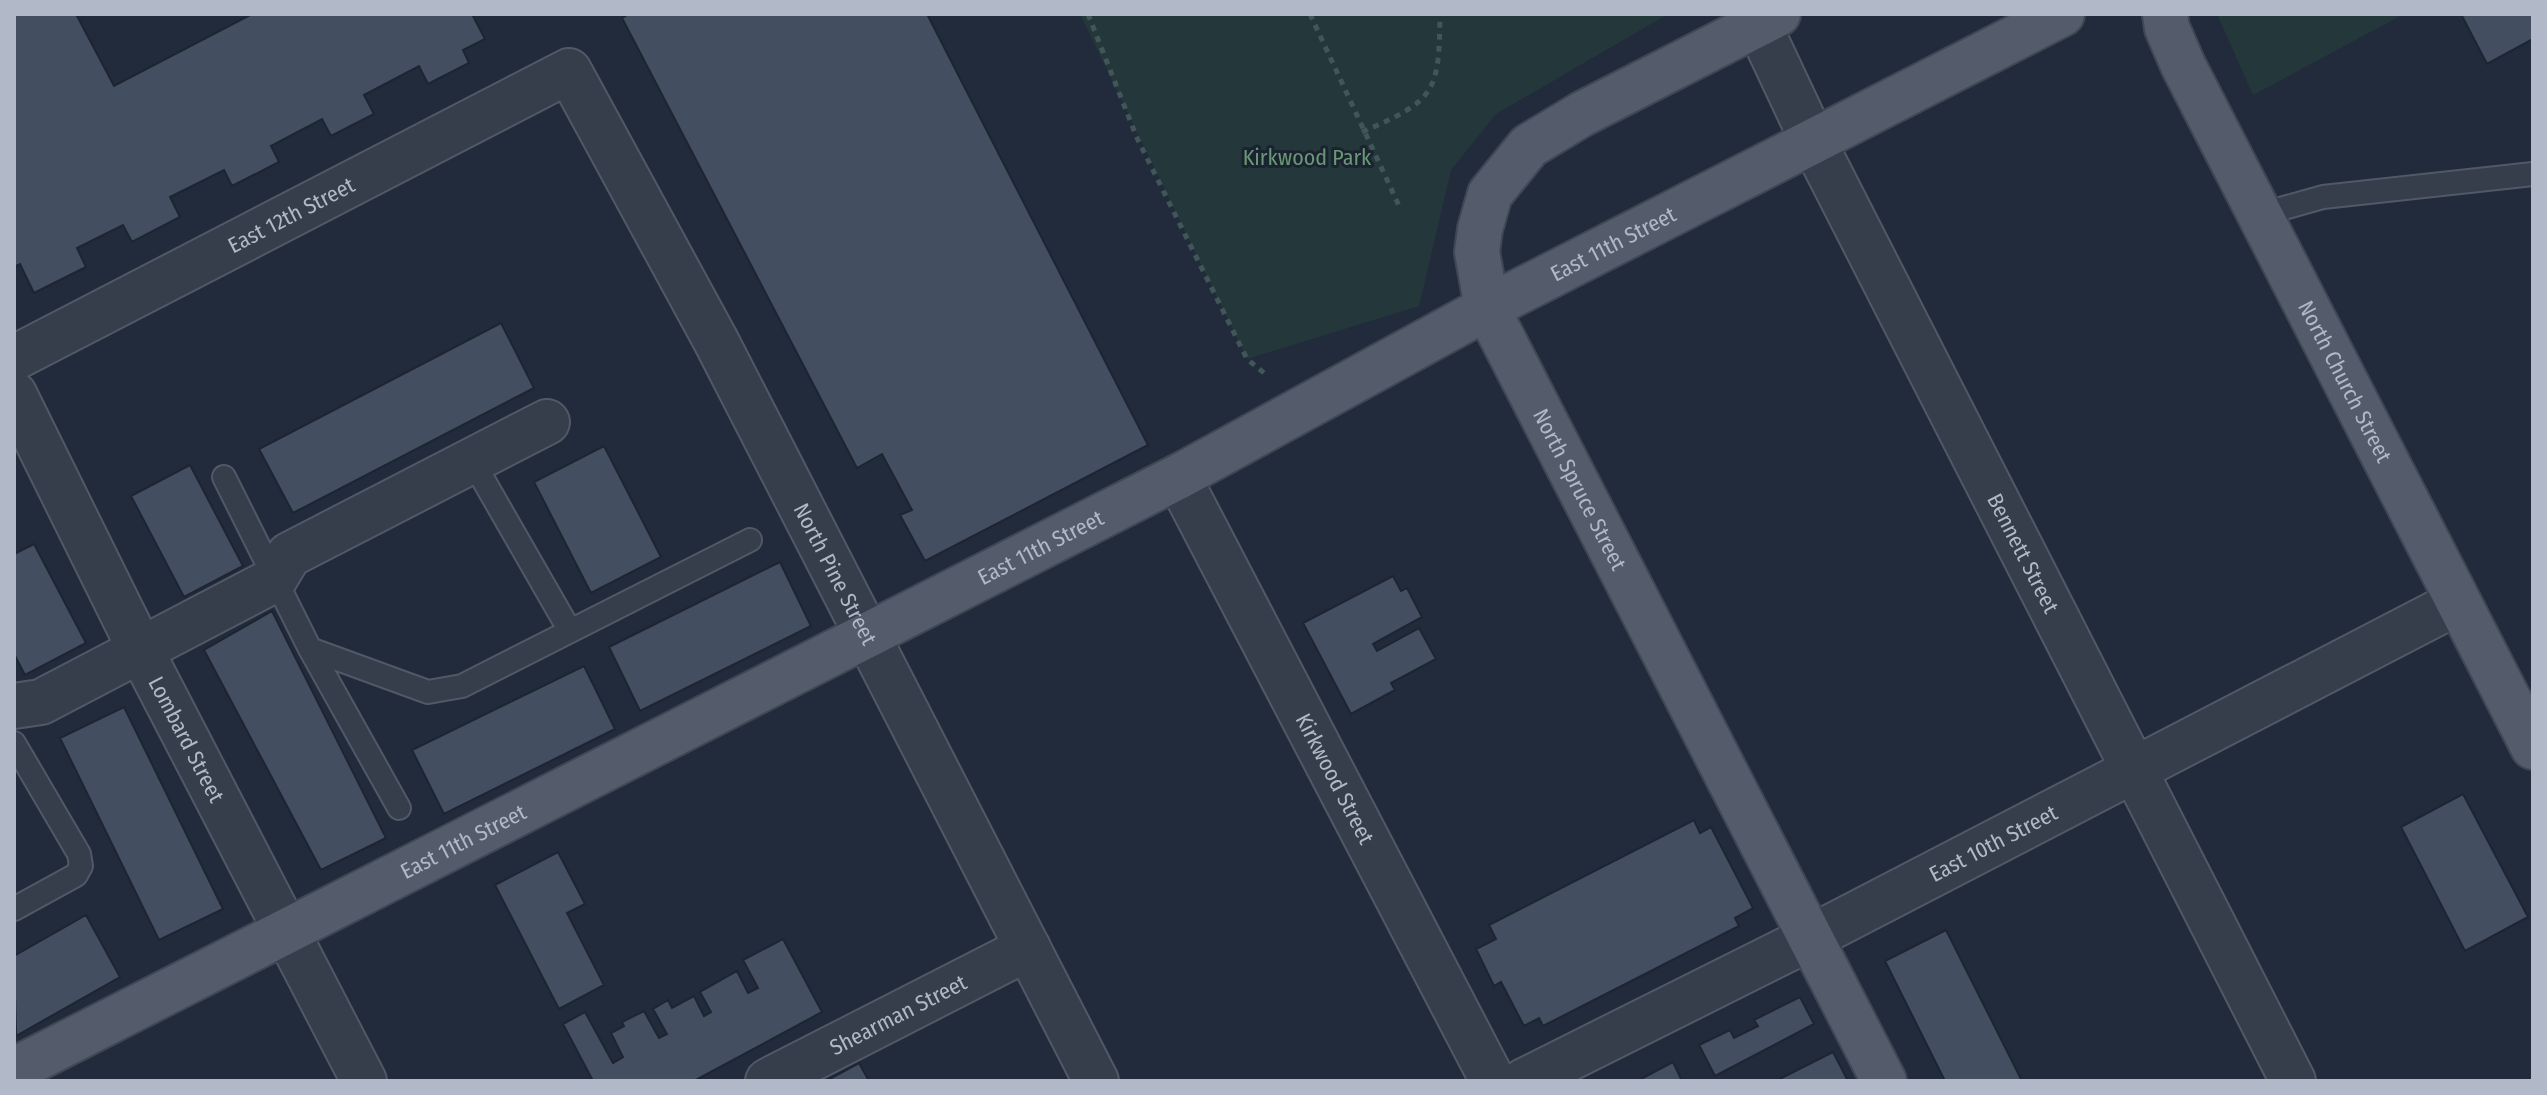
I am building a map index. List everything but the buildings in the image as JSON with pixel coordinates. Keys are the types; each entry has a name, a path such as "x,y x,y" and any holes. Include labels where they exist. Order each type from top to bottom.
{"main road":[{"name":"East 11th Street","path":"14,1070 1178,477 1487,308 2062,14"},
{"name":"North Church Street","path":"2165,14 2167,28 2183,65 2533,747"},
{"name":"North Spruce Street","path":"1768,19 1582,114 1529,146 1490,194 1477,252 1487,308 1884,1081"}],"street":[{"name":"Bennett Street","path":"1768,19 1813,141 2293,1081"},
{"name":"East 12th Street","path":"14,358 569,71"},
{"name":"North Pine Street","path":"569,71 716,341 863,635 1096,1081"},
{"name":"Lombard Street","path":"14,394 141,651 364,1081"},
{"path":"14,706 41,702 141,651 274,580 289,555 547,422"},
{"name":"Kirkwood Street","path":"1178,477 1493,1081"},
{"name":"East 10th Street","path":"1524,1081 1810,938 2133,767 2458,602"},
{"name":"Shearman Street","path":"768,1081 1028,948"}],"lane":[{"path":"2259,215 2323,197 2533,174"},
{"path":"473,462 570,631"},
{"path":"224,477 310,649 399,808"},
{"path":"310,649 428,692 462,686 750,540"},
{"path":"14,743 79,854 81,866 76,875 14,909"}],"path":[{"path":"1088,14 1137,138 1247,359 1264,373"},
{"path":"1310,14 1362,132 1401,210"},
{"path":"1362,132 1409,112 1430,92 1439,68 1440,14"}],"green space":[{"name":"Kirkwood Park","path":"1080,14 1668,14 1496,114 1451,170 1419,306 1247,359"},
{"path":"2217,14 2404,14 2253,95"}]}
